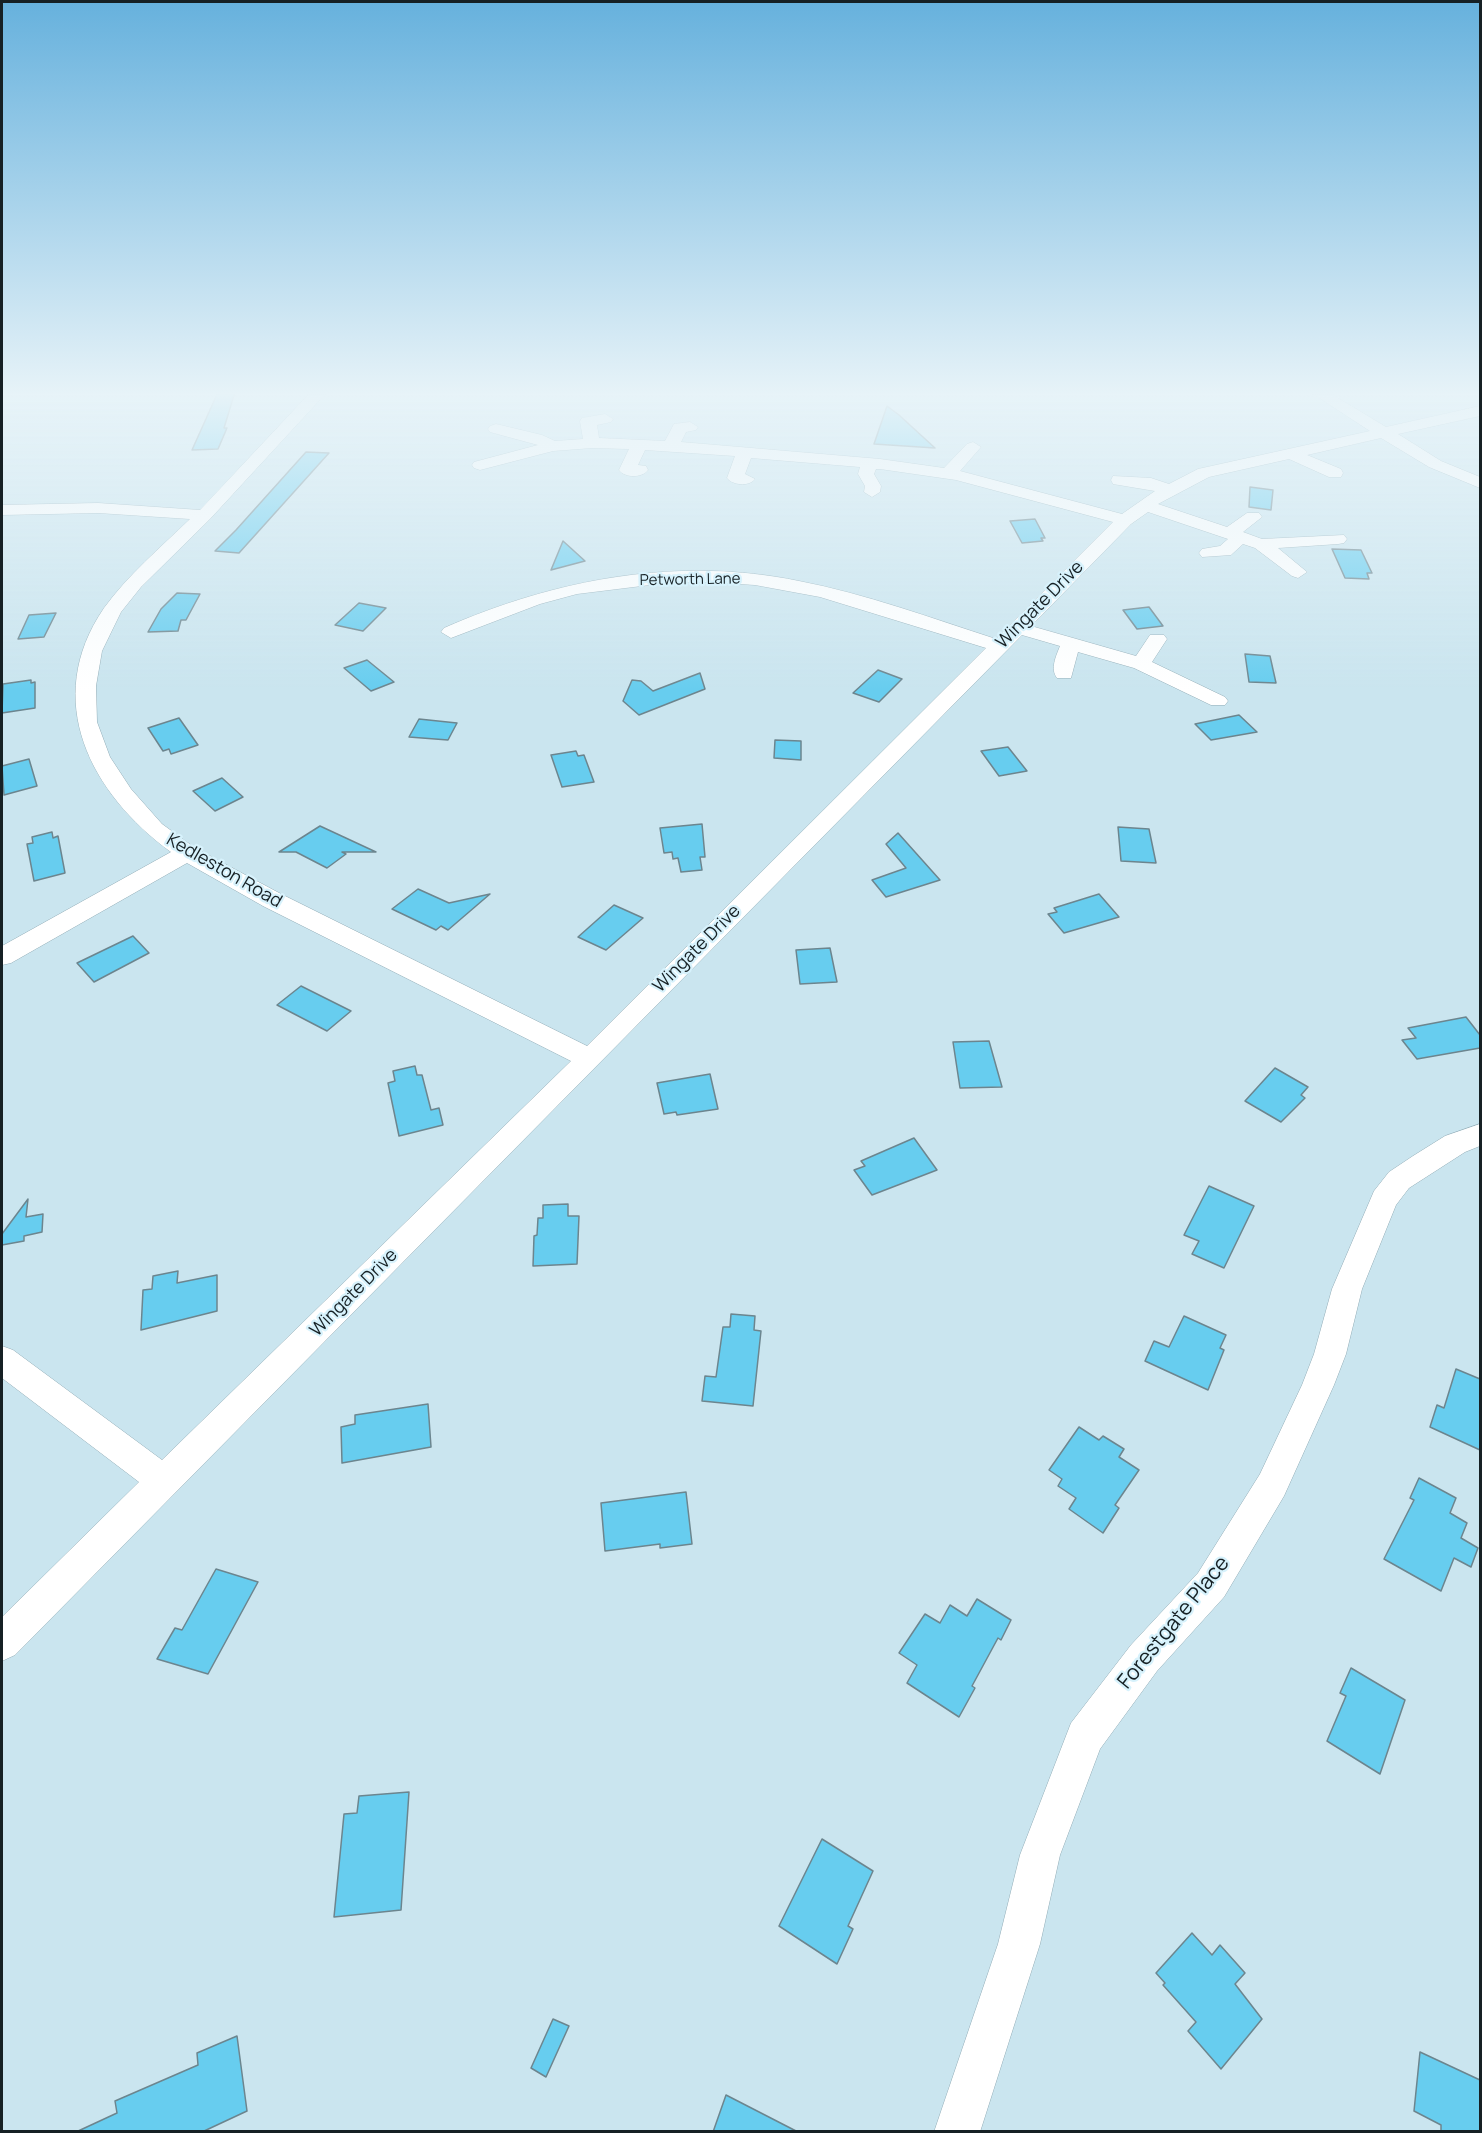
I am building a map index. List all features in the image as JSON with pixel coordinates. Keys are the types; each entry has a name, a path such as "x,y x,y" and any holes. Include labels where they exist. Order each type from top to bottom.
{"street":[{"name":"Kedleston Road","path":"226,492 134,583 112,611 92,651 86,686 87,722 99,758 122,793 148,822 187,853 272,900 590,1059"},
{"path":"1024,492 1135,513 1235,536 1261,544 1298,572"},
{"name":"Wingate Drive","path":"2,1642 590,1059 999,646 1135,513 1167,492"},
{"path":"1028,509 1046,497"},
{"path":"2,510 98,508 204,515"},
{"path":"1208,553 1225,551 1235,536 1253,517"},
{"path":"1261,544 1338,539"},
{"name":"Petworth Lane","path":"451,632 476,620 561,594 621,582 702,577 752,579 826,592 999,646"},
{"path":"1018,628 1141,664 1218,701"},
{"path":"1141,664 1156,639"},
{"path":"1064,674 1065,659 1071,644"},
{"path":"2,957 187,853"},
{"name":"Forestgate Place","path":"961,2130 1019,1944 1040,1855 1085,1737 1144,1658 1210,1586 1272,1485 1318,1385 1330,1353 1347,1289 1384,1199 1399,1180 1455,1144 1480,1135"},
{"path":"2,1360 164,1481"}],"building":[{"path":"271,492 294,492 239,553 215,551"},
{"path":"1250,492 1273,492 1271,510 1249,507"},
{"path":"1035,519 1045,538 1041,538 1043,541 1022,543 1010,521"},
{"path":"563,541 585,561 551,570"},
{"path":"1332,549 1361,550 1372,573 1367,573 1369,579 1345,578"},
{"path":"177,593 200,594 186,620 181,620 178,631 148,632 161,609"},
{"path":"359,603 386,608 363,631 335,625"},
{"path":"1149,607 1163,626 1137,629 1123,610"},
{"path":"56,613 44,637 18,639 29,615"},
{"path":"1245,654 1270,656 1276,683 1249,682"},
{"path":"367,660 394,682 371,691 344,668"},
{"path":"878,670 902,679 879,702 853,693"},
{"path":"700,673 705,689 639,715 623,701 632,680 641,681 653,691"},
{"path":"31,680 31,683 35,682 35,708 2,713 3,684"},
{"path":"1239,715 1257,732 1211,740 1195,724"},
{"path":"179,718 198,745 171,754 169,749 163,751 148,728"},
{"path":"419,719 457,723 448,740 409,737"},
{"path":"775,740 801,741 801,760 774,758"},
{"path":"1008,747 1027,771 999,776 981,751"},
{"path":"576,751 578,756 584,755 594,782 562,787 551,755"},
{"path":"29,759 37,786 4,795 2,766"},
{"path":"222,778 243,797 215,811 193,791"},
{"path":"702,824 705,857 700,857 702,870 681,872 678,858 673,859 672,852 664,853 660,828"},
{"path":"320,826 376,852 342,852 346,854 327,868 296,852 279,852"},
{"path":"1118,827 1149,829 1156,863 1121,861"},
{"path":"52,832 53,838 58,836 65,873 34,881 27,844 33,843 32,837"},
{"path":"898,833 940,880 886,897 872,880 906,868 886,844"},
{"path":"418,889 449,903 490,894 448,930 441,926 436,930 392,909"},
{"path":"1099,894 1119,917 1064,933 1048,914 1057,912 1054,908"},
{"path":"614,905 643,918 606,950 578,937"},
{"path":"133,936 149,953 94,982 77,963"},
{"path":"830,948 837,982 800,984 796,950"},
{"path":"301,986 351,1011 327,1031 277,1005"},
{"path":"1466,1017 1480,1035 1480,1048 1417,1059 1402,1040 1416,1038 1408,1028"},
{"path":"989,1041 1002,1087 960,1088 953,1042"},
{"path":"415,1066 417,1075 422,1075 431,1110 439,1108 443,1125 399,1136 388,1083 395,1081 393,1071"},
{"path":"1275,1068 1308,1087 1301,1095 1305,1098 1281,1122 1245,1101"},
{"path":"710,1074 718,1109 677,1115 676,1112 664,1114 657,1083"},
{"path":"914,1138 937,1170 872,1195 854,1170 865,1166 861,1161"},
{"path":"1209,1186 1254,1206 1224,1268 1192,1254 1199,1241 1184,1235"},
{"path":"28,1199 26,1217 43,1214 42,1232 24,1236 24,1241 2,1245 2,1234"},
{"path":"568,1204 568,1216 579,1216 577,1264 533,1266 534,1236 537,1235 538,1218 543,1218 543,1205"},
{"path":"178,1271 177,1283 217,1275 217,1311 141,1330 143,1290 152,1289 153,1276"},
{"path":"731,1314 755,1316 754,1330 761,1331 753,1406 702,1401 705,1376 716,1377 723,1327 730,1327"},
{"path":"1184,1316 1226,1335 1220,1348 1224,1350 1208,1390 1145,1361 1154,1341 1169,1347"},
{"path":"1456,1369 1480,1379 1480,1450 1430,1427 1437,1405 1444,1408"},
{"path":"428,1404 431,1447 342,1463 341,1427 355,1424 355,1415"},
{"path":"1079,1427 1099,1440 1103,1436 1124,1449 1119,1457 1139,1470 1115,1505 1119,1508 1103,1533 1069,1509 1076,1498 1058,1486 1062,1479 1049,1470"},
{"path":"1419,1478 1456,1498 1450,1513 1467,1523 1461,1538 1478,1548 1471,1567 1454,1558 1441,1591 1384,1559 1414,1500 1410,1498"},
{"path":"686,1492 692,1544 660,1548 660,1544 605,1551 601,1503"},
{"path":"216,1569 258,1582 208,1674 157,1659 175,1628 182,1630"},
{"path":"977,1599 1011,1620 1001,1640 998,1638 972,1686 975,1688 959,1717 907,1683 917,1665 899,1653 925,1614 940,1623 950,1605 967,1616"},
{"path":"1351,1668 1405,1700 1380,1774 1327,1741 1346,1696 1340,1693"},
{"path":"409,1792 401,1910 334,1917 344,1814 357,1813 359,1796"},
{"path":"822,1839 873,1871 848,1926 853,1929 837,1964 779,1926"},
{"path":"1192,1933 1212,1955 1220,1945 1245,1973 1235,1984 1262,2019 1221,2069 1188,2031 1196,2022 1163,1985 1165,1983 1156,1973"},
{"path":"553,2019 569,2026 546,2077 531,2068"},
{"path":"237,2036 247,2111 202,2132 76,2132 117,2113 115,2101 198,2065 197,2053"},
{"path":"1420,2052 1480,2080 1480,2132 1441,2132 1441,2125 1414,2111"},
{"path":"726,2095 798,2132 713,2132"}]}
